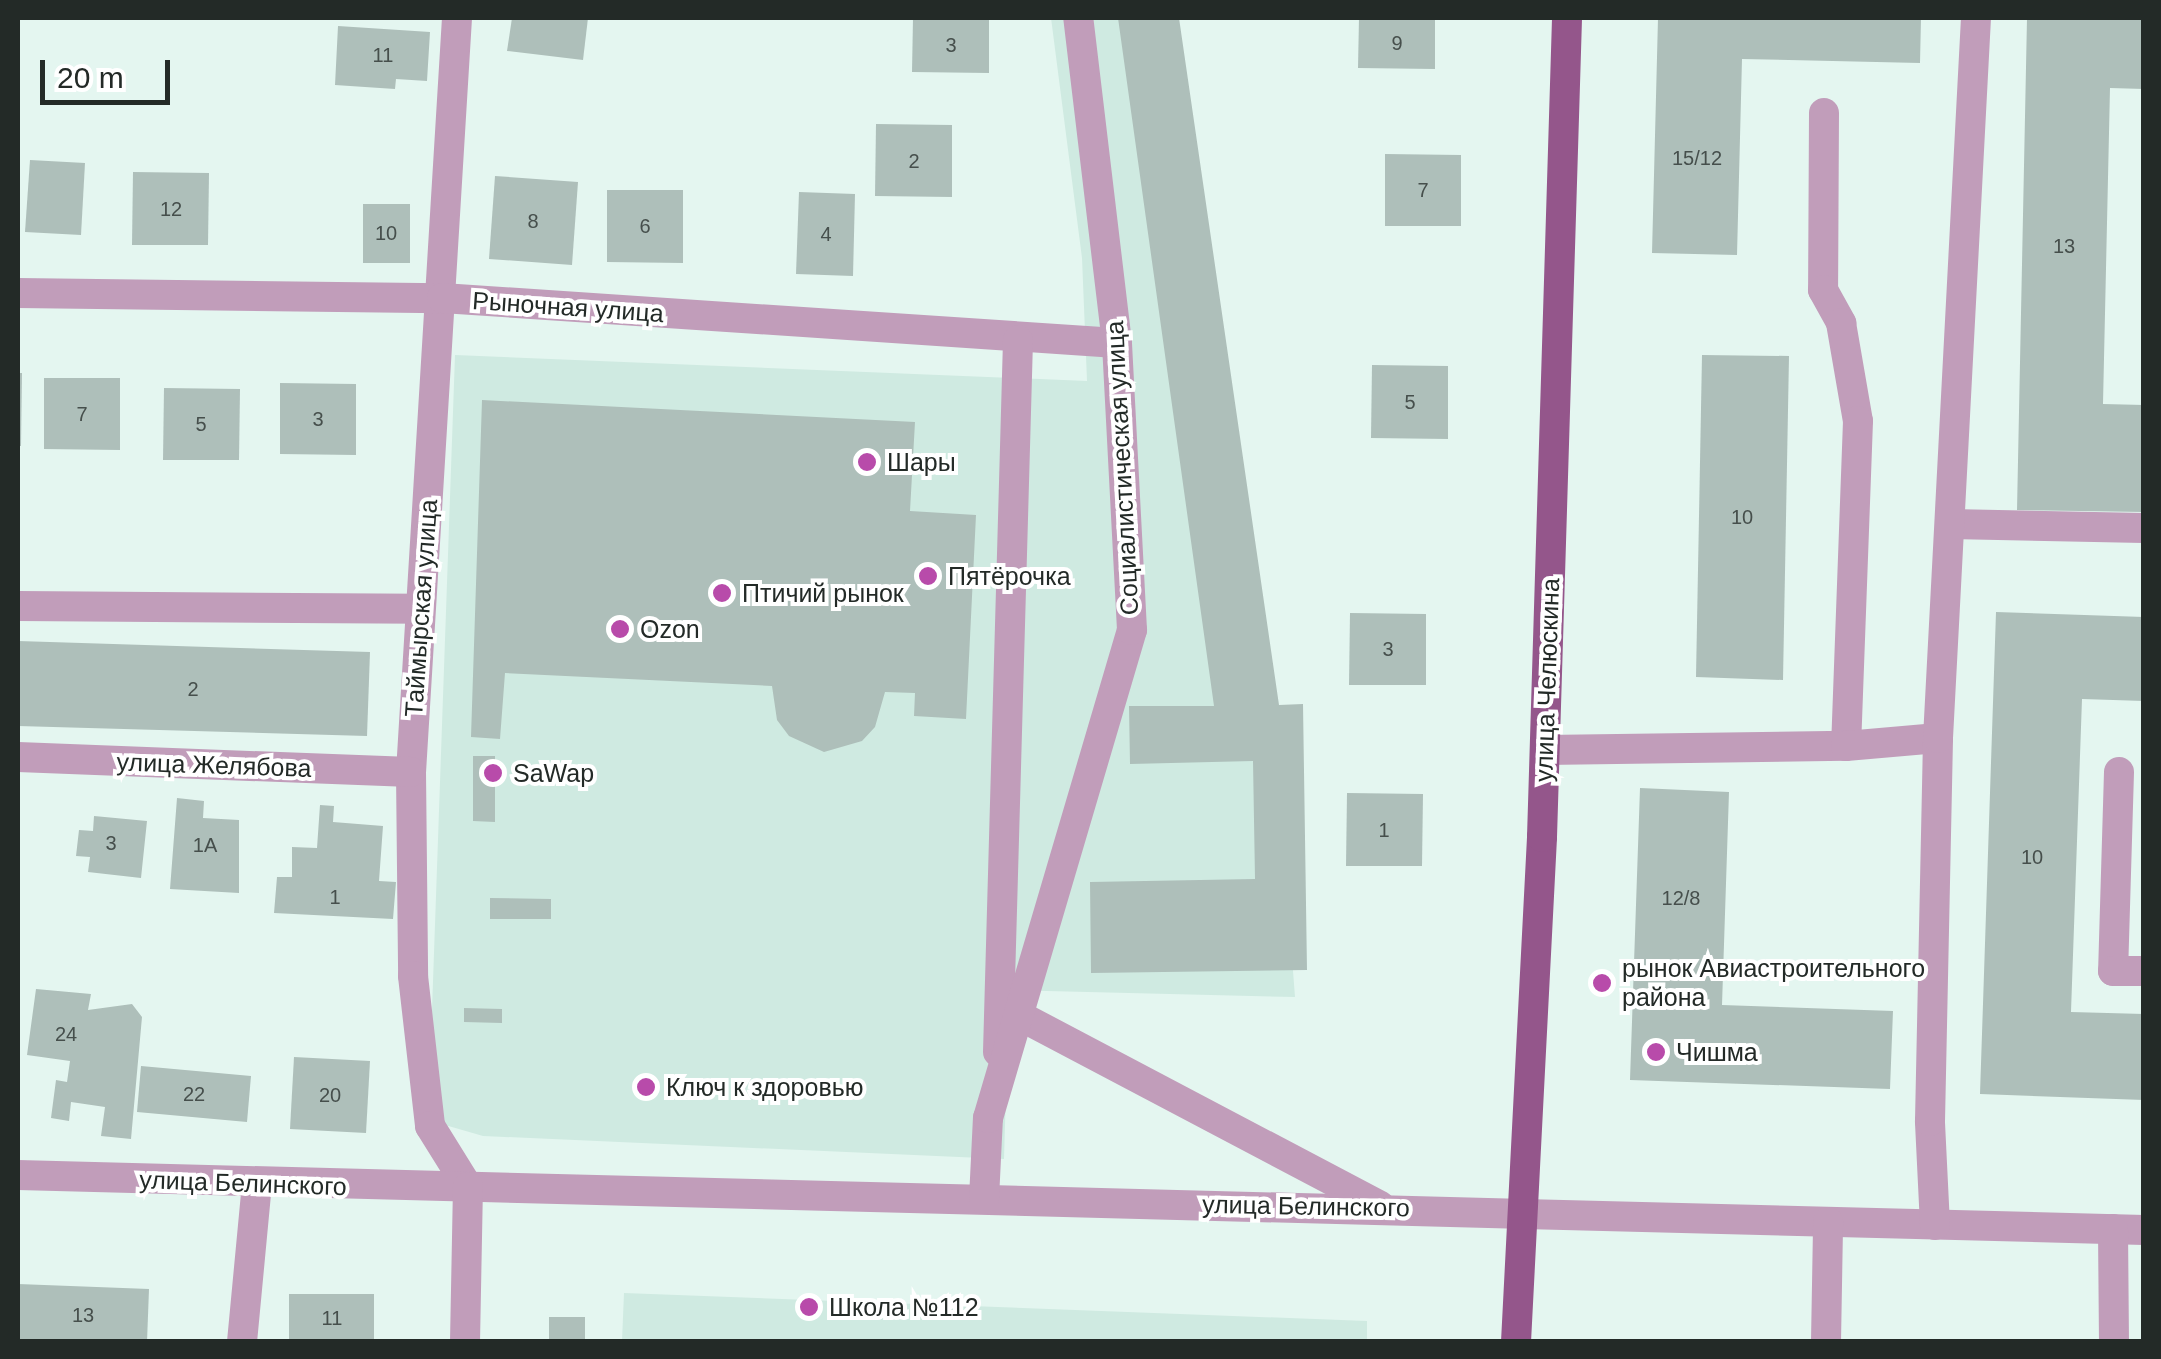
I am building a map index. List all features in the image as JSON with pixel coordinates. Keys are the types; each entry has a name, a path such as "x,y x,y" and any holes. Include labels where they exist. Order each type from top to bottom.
{"main road":[{"name":"улица Челюскина","path":"1516,1342 1527,1212 1545,750 1567,18"}],"street":[{"name":"Таймырская улица","path":"457,18 411,772 413,976 430,1126 468,1187"},
{"name":"Социалистическая улица","path":"984,1200 988,1118 1132,630 1117,343 1078,18"},
{"path":"1935,1225 1930,1120 1938,738 1976,18"},
{"path":"1824,113 1823,290 1841,323 1858,421 1846,746"},
{"name":"Рыночная улица","path":"18,293 442,298 1018,340 1117,343"},
{"path":"997,1090 1018,340"},
{"path":"1950,524 2144,528"},
{"path":"18,606 420,610"},
{"path":"1545,750 1846,746 1938,738"},
{"name":"улица Желябова","path":"18,758 411,772"},
{"path":"2119,772 2113,972 2144,972"},
{"path":"1020,1016 1385,1208"},
{"name":"улица Белинского","path":"18,1176 2144,1230"},
{"path":"242,1342 257,1184"},
{"path":"465,1342 468,1187"},
{"path":"1826,1342 1828,1222"},
{"path":"2112,1229 2114,1342"}],"shaded area":[{"path":"1051,18 1156,18 1276,747 1295,997 1009,990 1004,1159 483,1136 445,1125 430,1067 455,355 1087,381 1082,258"},
{"name":"Школа №112","path":"624,1293 1367,1321 1367,1341 622,1341"}],"building":[{"path":"512,18 588,18 583,60 507,51"},
{"path":"913,18 989,18 989,73 912,72"},
{"path":"1118,18 1179,18 1279,705 1303,704 1307,970 1091,973 1090,882 1255,879 1253,761 1130,764 1129,706 1214,706"},
{"path":"1359,18 1435,18 1435,69 1358,68"},
{"path":"1658,18 1921,18 1920,63 1742,59 1737,255 1652,253"},
{"path":"2027,18 2144,18 2144,89 2110,88 2103,404 2144,405 2144,512 2017,510"},
{"path":"338,26 430,32 427,81 396,79 395,89 335,85"},
{"path":"876,124 952,125 952,197 875,196"},
{"path":"1385,154 1461,155 1461,226 1385,226"},
{"path":"30,160 85,163 81,235 25,232"},
{"path":"133,172 209,173 208,245 132,245"},
{"path":"495,176 578,182 572,265 489,259"},
{"path":"607,190 683,190 683,263 607,262"},
{"path":"799,192 855,194 853,276 796,274"},
{"path":"363,204 410,204 410,263 363,263"},
{"path":"1702,355 1789,356 1783,680 1696,677"},
{"path":"1372,365 1448,366 1448,439 1371,438"},
{"path":"18,373 22,373 21,446 18,446"},
{"path":"44,378 120,378 120,450 44,449"},
{"path":"280,383 356,384 356,455 280,454"},
{"path":"164,388 240,389 239,460 163,460"},
{"name":"Птичий рынок","path":"482,400 915,422 910,511 976,515 966,719 914,716 915,693 885,692 875,727 862,741 824,752 789,736 777,720 772,686 505,673 500,739 471,737"},
{"path":"1996,612 2144,617 2144,701 2082,699 2071,1012 2144,1014 2144,1100 1980,1094"},
{"path":"1350,613 1426,614 1426,685 1349,685"},
{"path":"18,641 370,652 367,736 18,726"},
{"path":"473,756 495,756 495,822 473,821"},
{"path":"1640,788 1729,792 1722,1005 1893,1011 1890,1089 1630,1080"},
{"path":"1347,793 1423,794 1422,866 1346,866"},
{"path":"177,798 204,801 203,818 239,820 239,893 170,889"},
{"path":"320,805 334,806 333,822 383,826 379,881 396,882 393,919 274,913 277,877 292,877 292,847 317,848"},
{"path":"94,816 147,821 141,878 88,872 90,857 76,856 79,830 93,831"},
{"path":"490,898 551,899 551,919 490,919"},
{"path":"36,989 91,994 88,1010 132,1004 142,1017 131,1139 101,1136 105,1107 71,1102 69,1121 51,1118 56,1080 67,1082 70,1061 27,1055"},
{"path":"464,1008 502,1009 502,1023 464,1022"},
{"path":"294,1057 370,1061 366,1133 290,1129"},
{"path":"141,1066 251,1076 247,1122 137,1112"},
{"path":"18,1284 149,1289 147,1342 18,1342"},
{"path":"289,1294 374,1294 374,1342 289,1342"},
{"path":"549,1317 585,1317 585,1342 549,1342"}],"place":[{"name":"Шары","path":"867,462"},
{"name":"Пятёрочка","path":"928,576"},
{"name":"Птичий рынок","path":"722,593"},
{"name":"Ozon","path":"620,629"},
{"name":"SaWap","path":"493,773"},
{"name":"рынок Авиастроительного района","path":"1602,983"},
{"name":"Чишма","path":"1656,1052"},
{"name":"Ключ к здоровью","path":"646,1087"},
{"name":"Школа №112","path":"809,1307"}]}
